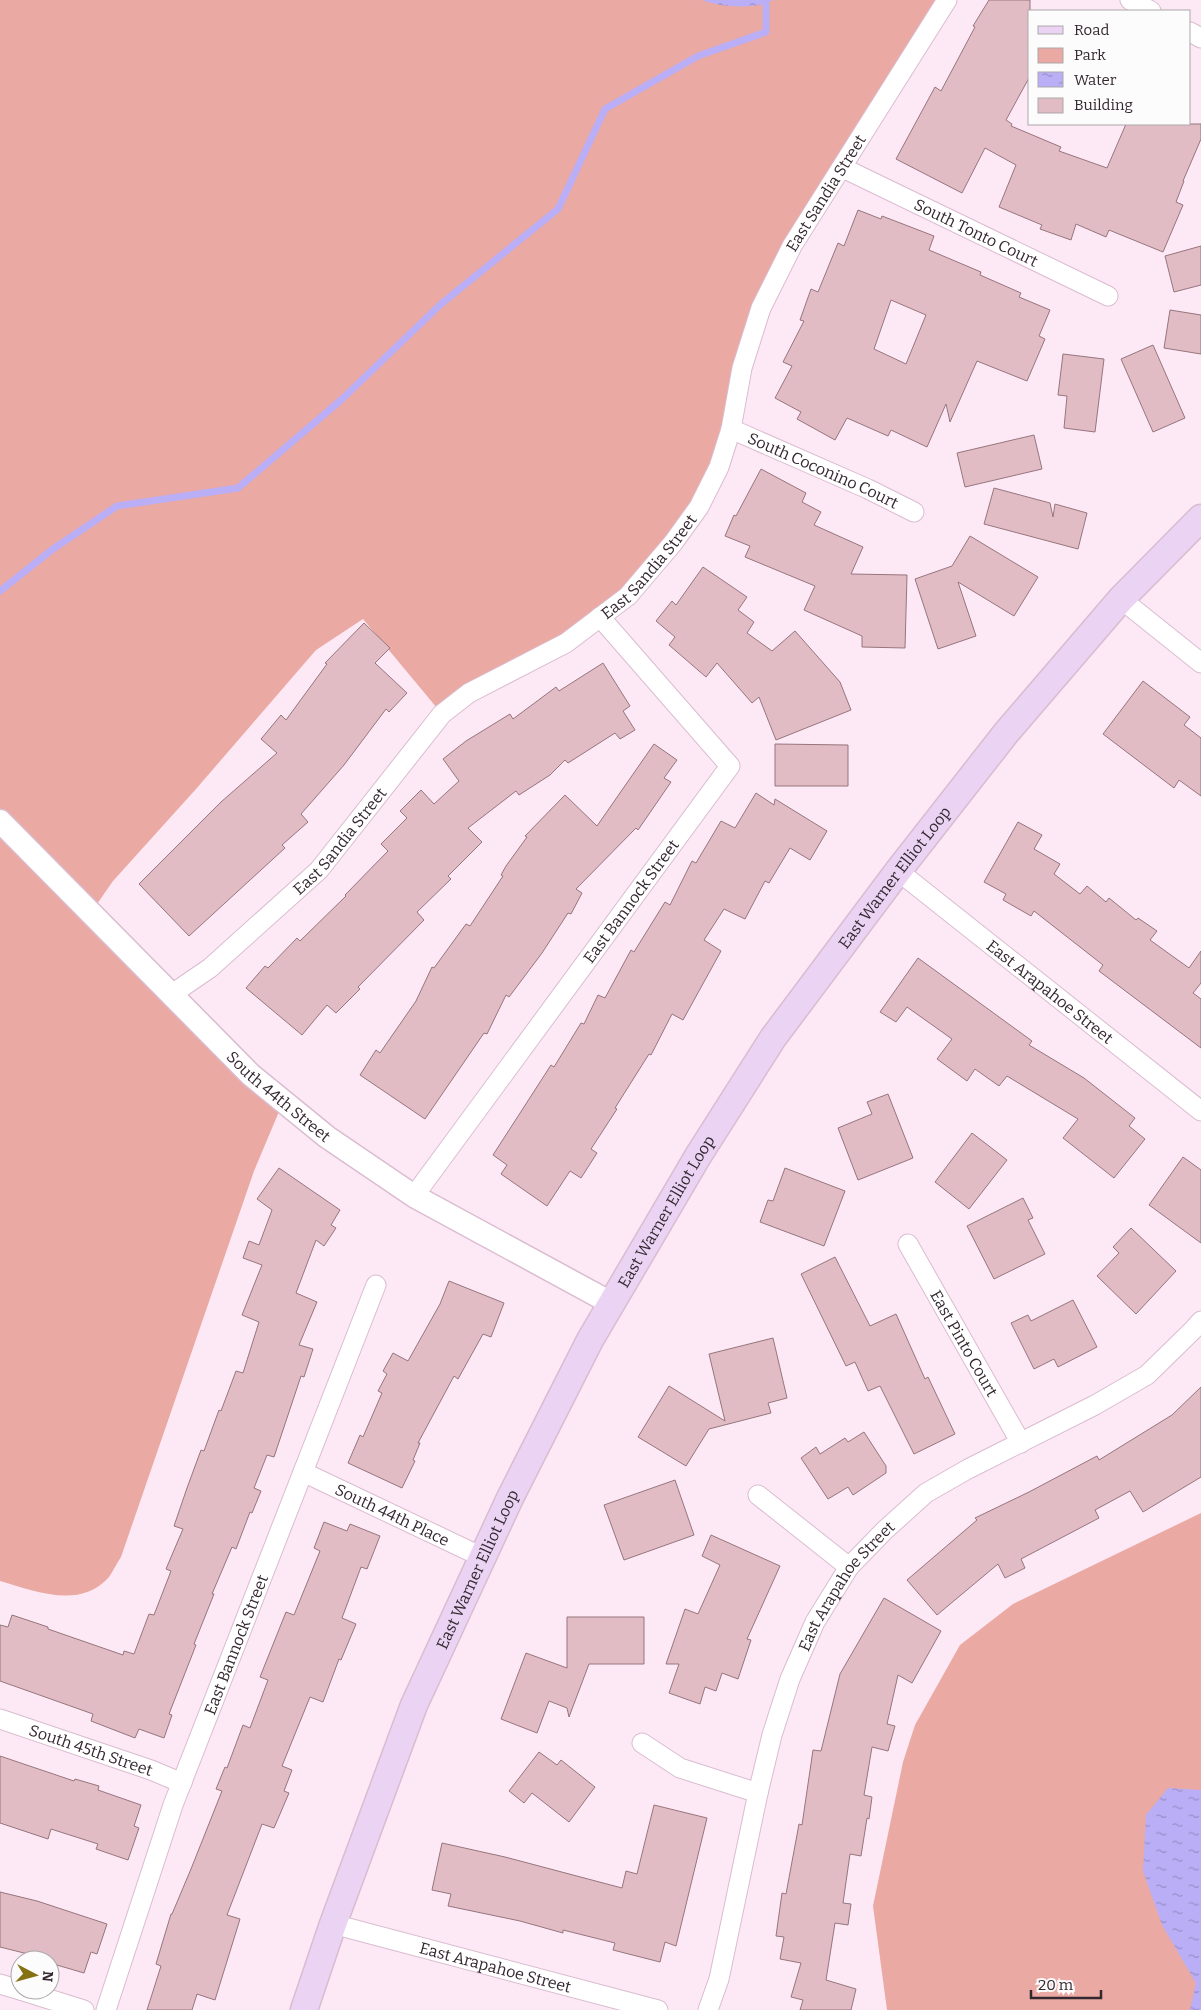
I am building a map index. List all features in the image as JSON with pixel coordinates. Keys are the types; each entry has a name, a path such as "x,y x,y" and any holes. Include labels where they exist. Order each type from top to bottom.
{"main road":[{"name":"East Warner Elliot Loop","path":"304,2010 333,1924 414,1705 482,1556 514,1489 594,1334 698,1156 773,1038 898,871 1006,733 1121,599 1201,518"}],"street":[{"name":"East Sandia Street","path":"172,994 210,968 319,870 442,714 468,693 566,643 628,596 673,543 699,506 719,467 731,429 742,368 761,308 792,246 843,168 884,97 947,0"},
{"path":"1130,0 1149,10"},
{"name":"South Tonto Court","path":"843,168 1108,296"},
{"name":"South Coconino Court","path":"731,429 868,489 914,512"},
{"path":"1121,599 1201,663"},
{"name":"East Bannock Street","path":"414,1196 730,766 600,617"},
{"name":"South 44th Street","path":"0,821 250,1075 326,1137 414,1196 611,1303"},
{"name":"East Arapahoe Street","path":"898,871 1201,1111"},
{"name":"East Pinto Court","path":"908,1244 1021,1443"},
{"name":"East Bannock Street","path":"106,2010 182,1783 376,1285"},
{"name":"East Arapahoe Street","path":"708,2010 719,1979 772,1735 790,1679 815,1622 849,1567 885,1530 926,1494 968,1469 1094,1405 1146,1375 1194,1330 1201,1321"},
{"name":"South 44th Place","path":"303,1472 482,1556"},
{"path":"758,1495 849,1567"},
{"name":"South 45th Street","path":"0,1719 152,1770 182,1783"},
{"path":"642,1743 680,1768 758,1793"},
{"name":"East Arapahoe Street","path":"333,1924 658,2010"},
{"path":"52,2000 84,2010"}],"green space":[{"path":"0,0 947,0 761,308 719,467 628,596 442,714 363,619 316,650 196,789 113,881 90,914 283,1102 254,1171 121,1557 109,1577 97,1587 85,1593 71,1595 42,1593 0,1581"},
{"path":"1201,1513 1201,2010 887,2010 873,1906 903,1762 915,1725 960,1645 1013,1604"}],"water":[{"path":"702,0 773,0 758,5 738,6"},
{"path":"1168,1788 1201,1790 1201,2010 1190,2010 1196,1983 1162,1925 1143,1871 1146,1815"}],"building":[{"path":"989,0 1030,0 1030,10 1028,10 1028,80 1006,120 1012,124 1011,126 1061,147 1059,151 1107,168 1126,125 1201,124 1201,139 1176,202 1183,205 1163,252 1109,230 1106,237 1076,224 1071,240 1040,229 1042,225 999,207 1016,165 985,148 962,193 896,159 935,87 941,91 975,27 973,26"},
{"path":"858,210 881,219 882,216 934,236 929,250 981,272 980,275 1021,293 1019,297 1050,310 1039,336 1045,339 1027,381 977,361 950,422 946,404 927,447 891,430 888,436 847,418 835,440 797,419 801,412 775,398 792,366 783,362 804,321 800,320 811,289 818,292 838,243 844,246","holes":["891,300 926,315 906,364 874,349"]},
{"path":"1201,246 1201,285 1174,292 1165,256"},
{"path":"1170,310 1201,315 1201,354 1164,348"},
{"path":"1153,345 1185,418 1153,432 1121,359"},
{"path":"1063,354 1104,359 1095,432 1064,428 1067,396 1058,395"},
{"path":"1034,435 1042,469 965,487 957,453"},
{"path":"761,469 806,493 802,502 821,512 814,525 863,547 851,574 907,575 905,648 862,647 862,636 804,610 815,586 745,557 750,546 725,536 734,515 736,516"},
{"path":"994,488 1050,503 1053,517 1055,504 1087,513 1078,549 984,524"},
{"path":"970,536 1038,577 1014,616 958,582 976,636 938,649 915,579 952,566"},
{"path":"703,567 747,597 738,610 754,622 747,633 772,651 795,631 840,682 851,710 776,740 759,697 752,703 717,663 706,677 669,645 675,637 656,621 672,601 676,605"},
{"path":"364,623 390,648 375,663 407,693 389,712 386,709 344,765 301,814 308,822 282,845 285,848 189,936 139,884 221,802 277,753 261,739 281,715 286,720 327,664 325,663"},
{"path":"603,663 630,706 623,711 635,730 620,739 615,733 568,763 565,760 550,775 519,795 516,791 468,828 482,842 448,876 451,879 417,912 424,920 358,987 360,989 336,1013 327,1005 302,1035 246,988 265,966 268,968 297,938 300,941 388,851 381,844 407,818 400,811 421,790 434,804 459,781 443,759 466,741 510,714 513,719 556,687 559,691"},
{"path":"1143,681 1190,717 1184,725 1201,738 1201,796 1179,780 1174,788 1103,734"},
{"path":"654,744 677,760 664,778 671,782 638,830 636,828 576,889 582,893 571,914 568,913 542,953 509,997 506,995 487,1034 484,1033 425,1119 360,1075 376,1050 380,1053 416,1001 432,967 434,968 466,924 470,926 503,876 501,875 506,866 527,837 525,836 565,795 597,826"},
{"path":"775,744 848,745 848,786 775,786"},
{"path":"756,793 774,805 775,799 827,831 810,860 790,848 769,883 765,881 745,919 724,909 704,940 721,951 683,1020 672,1014 651,1055 649,1054 591,1149 597,1153 581,1178 570,1171 547,1206 501,1174 507,1165 493,1155 551,1065 554,1067 581,1023 584,1024 598,995 605,998 631,950 634,952 665,902 670,905 692,861 696,863 721,821 735,828"},
{"path":"1018,822 1042,835 1034,849 1060,864 1054,874 1080,894 1087,886 1106,902 1109,898 1136,920 1138,918 1157,931 1150,940 1189,968 1201,951 1201,983 1193,993 1201,999 1201,1048 1099,971 1103,965 1034,911 1031,916 1003,900 1006,894 984,882"},
{"path":"918,958 1032,1041 1029,1045 1084,1078 1135,1118 1129,1126 1145,1139 1114,1178 1063,1138 1078,1119 1007,1076 999,1086 975,1069 967,1081 937,1059 952,1039 907,1007 896,1022 880,1012"},
{"path":"888,1094 913,1158 858,1180 838,1128 872,1114 867,1102"},
{"path":"972,1133 1007,1160 969,1209 935,1182"},
{"path":"1183,1157 1201,1170 1201,1243 1149,1205"},
{"path":"279,1168 340,1210 331,1225 336,1228 324,1246 316,1240 296,1293 317,1302 299,1345 313,1349 304,1377 301,1376 274,1457 267,1455 254,1488 261,1491 252,1513 250,1512 236,1549 232,1547 212,1594 214,1594 194,1644 196,1645 169,1714 172,1715 164,1738 139,1729 135,1738 91,1721 93,1714 0,1681 0,1625 8,1627 12,1615 123,1655 124,1651 134,1654 149,1614 154,1615 171,1571 166,1569 183,1529 174,1526 201,1450 204,1451 236,1371 243,1373 259,1322 242,1315 262,1265 243,1258 249,1241 259,1245 272,1210 257,1199"},
{"path":"785,1168 845,1191 824,1246 760,1222 768,1200 773,1201"},
{"path":"1023,1198 1033,1218 1028,1220 1045,1254 994,1279 967,1226"},
{"path":"1131,1228 1176,1271 1136,1314 1097,1276 1119,1253 1113,1247"},
{"path":"835,1257 870,1326 896,1314 925,1379 928,1377 955,1434 914,1454 880,1386 868,1391 855,1362 846,1366 801,1274"},
{"path":"449,1281 504,1303 491,1337 483,1334 458,1379 454,1376 418,1443 420,1443 413,1460 415,1461 402,1488 348,1463 360,1435 363,1437 382,1393 378,1391 387,1374 383,1371 393,1353 408,1361 440,1304"},
{"path":"1073,1300 1097,1347 1058,1367 1054,1359 1034,1369 1011,1323 1028,1315 1031,1321"},
{"path":"773,1338 787,1398 768,1403 771,1413 709,1429 686,1466 638,1437 669,1386 725,1421 709,1354"},
{"path":"1201,1387 1201,1477 1143,1512 1130,1491 1095,1510 1099,1518 1021,1559 1025,1568 1005,1578 998,1564 937,1615 907,1580 977,1520 975,1518 1097,1456 1099,1460 1172,1415"},
{"path":"864,1432 886,1466 886,1473 853,1495 848,1487 828,1499 801,1458 816,1447 820,1454 845,1438 848,1442"},
{"path":"675,1480 694,1535 624,1560 604,1505"},
{"path":"324,1522 347,1531 350,1524 380,1536 367,1569 361,1567 342,1618 356,1624 341,1660 339,1659 323,1702 310,1697 282,1766 292,1770 284,1791 289,1793 274,1828 262,1824 227,1915 240,1919 215,2000 197,1994 192,2010 147,2010 161,1966 156,1964 171,1914 222,1791 216,1789 225,1767 227,1768 243,1725 250,1728 268,1680 260,1677 286,1612 294,1615 320,1551 314,1548"},
{"path":"711,1535 780,1566 747,1639 751,1640 738,1679 722,1673 716,1691 705,1687 700,1704 669,1693 679,1664 666,1664 685,1609 698,1614 720,1565 702,1556"},
{"path":"884,1598 941,1631 912,1683 898,1675 887,1724 895,1726 888,1751 872,1747 864,1795 872,1797 869,1819 867,1818 861,1856 850,1854 843,1903 851,1904 848,1925 835,1923 826,1980 856,1989 851,2010 800,2010 803,2000 791,1997 801,1963 780,1959 784,1937 776,1936 782,1893 786,1894 799,1824 802,1825 813,1750 821,1751 840,1674"},
{"path":"567,1617 644,1617 644,1664 589,1664 569,1717 567,1708 549,1701 537,1733 501,1719 526,1653 567,1668"},
{"path":"539,1752 557,1765 561,1760 595,1787 569,1822 532,1793 524,1803 509,1791"},
{"path":"0,1756 74,1781 75,1779 99,1786 98,1790 141,1805 134,1826 139,1828 128,1860 96,1849 98,1844 51,1829 48,1839 0,1823"},
{"path":"654,1805 707,1818 676,1946 665,1942 660,1962 613,1950 615,1943 448,1906 451,1894 432,1890 442,1843 505,1857 622,1888 626,1871 637,1874"},
{"path":"0,1892 37,1901 107,1924 97,1954 91,1952 84,1973 60,1966 60,1950 12,1950 0,1947"}],"waterway":[{"path":"0,591 53,549 117,506 238,488 341,400 441,304 558,209 605,109 698,56 766,32 766,5 763,0"}]}
